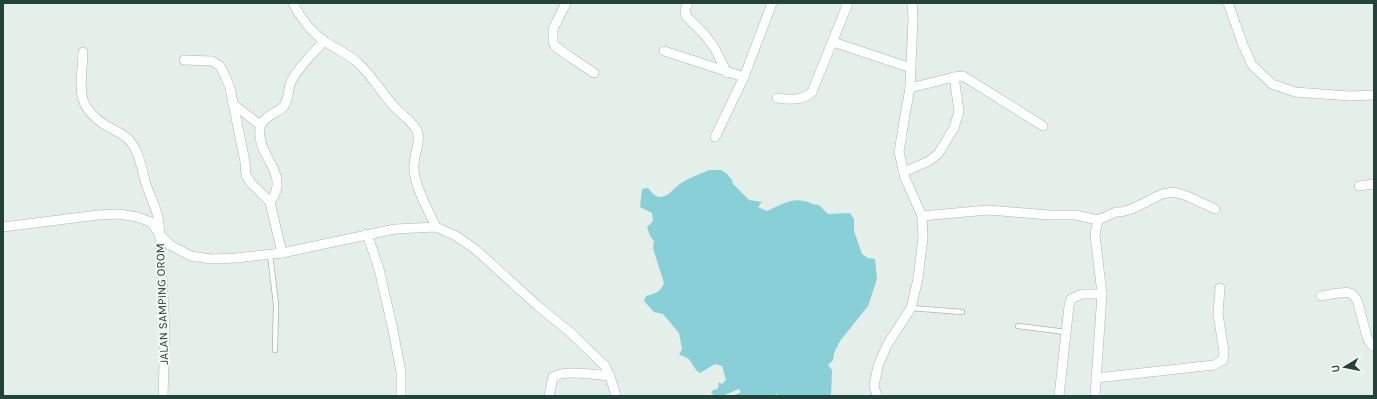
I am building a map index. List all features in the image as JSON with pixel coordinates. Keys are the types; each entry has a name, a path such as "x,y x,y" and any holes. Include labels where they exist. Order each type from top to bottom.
{"street":[{"path":"293,3 303,20 324,42 349,57 360,66 391,103 415,128 418,134 414,160 415,177 436,227"},
{"path":"566,3 553,29 553,42 570,57 594,73"},
{"path":"688,3 685,10 686,16 705,35 714,47 727,73"},
{"path":"715,137 744,77 772,3"},
{"path":"777,98 792,99 809,96 816,86 848,3"},
{"path":"876,396 874,386 878,366 887,345 911,308 918,279 923,237 922,216 904,172 899,152 910,88 913,18 912,3"},
{"path":"1228,3 1252,65 1272,84 1295,92 1349,96 1374,95"},
{"path":"270,202 276,194 278,181 261,145 259,136 260,125 263,121 283,107 292,82 301,67 324,42"},
{"path":"833,42 911,68"},
{"path":"664,51 727,73 744,77"},
{"name":"JALAN SAMPING OROM","path":"83,52 81,94 84,105 93,117 105,126 122,134 130,140 140,162 148,190 160,222 165,330 163,396"},
{"path":"184,60 212,61 220,66 223,71 230,88 247,177 270,202 282,253"},
{"path":"910,88 964,76 1043,126"},
{"path":"904,172 929,161 938,154 954,128 959,111 954,77"},
{"path":"233,104 260,125"},
{"path":"1359,186 1374,184"},
{"path":"922,216 988,210 1049,215 1076,215 1098,220 1116,212 1132,209 1162,194 1174,192 1187,196 1215,209"},
{"path":"3,227 98,215 119,214 136,217 151,222 160,235 170,245 191,256 211,259 270,255 395,229 436,227 456,236 475,249 538,306 571,333 605,366 610,376 616,396"},
{"path":"1095,396 1102,294 1095,235 1098,220"},
{"path":"367,234 379,269 393,330 401,372 401,396"},
{"path":"1096,378 1214,365 1223,360 1224,352 1218,314 1220,288"},
{"path":"1321,296 1350,293 1354,296 1357,300 1367,337 1374,347"},
{"path":"1059,396 1071,299 1082,294 1102,294"},
{"path":"549,396 553,377 557,374 570,373 610,376"}],"lane":[{"path":"270,255 276,304 275,350"},
{"path":"911,308 962,312"},
{"path":"1018,326 1066,332"}],"water":[{"path":"709,170 721,170 726,173 732,180 733,184 749,200 762,202 758,207 767,211 785,203 799,200 819,205 828,214 850,213 854,219 854,231 862,254 868,258 875,259 877,279 868,306 840,341 834,353 833,360 828,365 832,370 831,396 778,396 777,394 773,396 733,396 741,392 739,389 722,396 715,396 711,393 713,390 718,389 719,382 722,384 726,380 722,366 715,364 700,373 697,371 688,358 679,355 682,349 679,333 663,314 654,312 644,301 646,296 659,291 664,283 653,248 654,241 650,236 647,227 653,221 652,213 640,207 642,189 648,188 656,196 664,196 669,194 685,181"}]}
